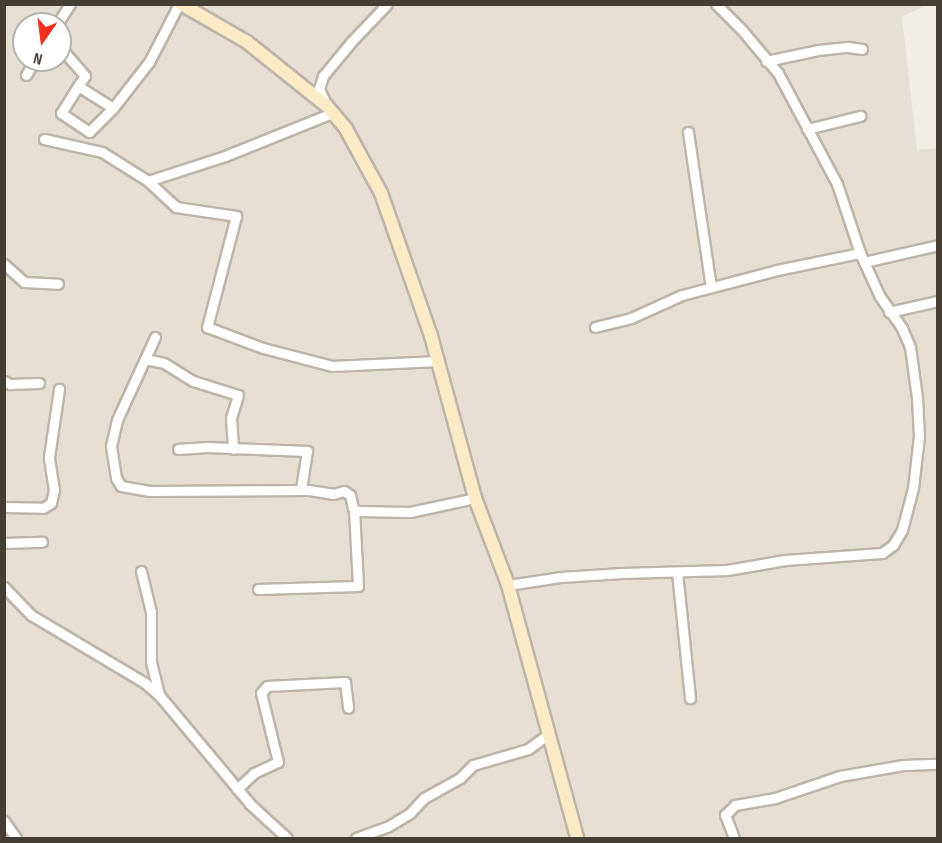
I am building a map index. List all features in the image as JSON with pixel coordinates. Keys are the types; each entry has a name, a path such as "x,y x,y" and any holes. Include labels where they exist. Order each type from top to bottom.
{"street":[{"path":"72,62 84,76 61,113 89,132 113,108 149,62 180,4 247,42 330,109"},
{"path":"387,4 323,76 319,89 330,109 346,129 381,193 438,361 476,498 508,585 547,735 577,838"},
{"path":"508,585 561,577 727,570 828,555 882,553 898,538 913,488 919,436 917,398 910,347 902,328 889,312 862,258 837,184 777,73 742,30 716,4"},
{"path":"766,61 818,50 862,49"},
{"path":"78,86 113,108"},
{"path":"148,181 225,156 330,109"},
{"path":"807,129 860,116"},
{"path":"688,132 711,287"},
{"path":"44,139 102,152 148,181 176,207 236,216 207,327 263,348 332,366 438,361"},
{"path":"595,327 631,318 682,295 777,270 938,245"},
{"path":"4,264 24,282 58,284"},
{"path":"889,312 938,301"},
{"path":"155,337 117,420 111,446 119,485 150,491 301,490 333,494 346,492 350,495 354,510 358,586 258,589"},
{"path":"145,359 164,363 193,381 238,395 231,417 233,449"},
{"path":"4,381 10,384 39,383"},
{"path":"4,507 44,508 51,503 54,490 49,457 59,389"},
{"path":"178,448 307,451 301,490"},
{"path":"354,510 410,512 476,498"},
{"path":"4,543 42,542"},
{"path":"141,571 151,612 151,662 159,695"},
{"path":"677,572 690,698"},
{"path":"4,587 31,615 145,683 159,695 237,789 287,838"},
{"path":"237,789 254,773 278,762 261,693 267,686 345,682 348,708"},
{"path":"356,838 387,827 410,813 424,798 460,778 473,765 528,749 547,735"},
{"path":"734,838 725,815 735,805 775,798 840,776 903,765 938,764"},
{"path":"4,821 16,838"}],"shaded area":[{"path":"5,5 926,5 902,17 917,150 938,148 937,838 5,838"}]}
